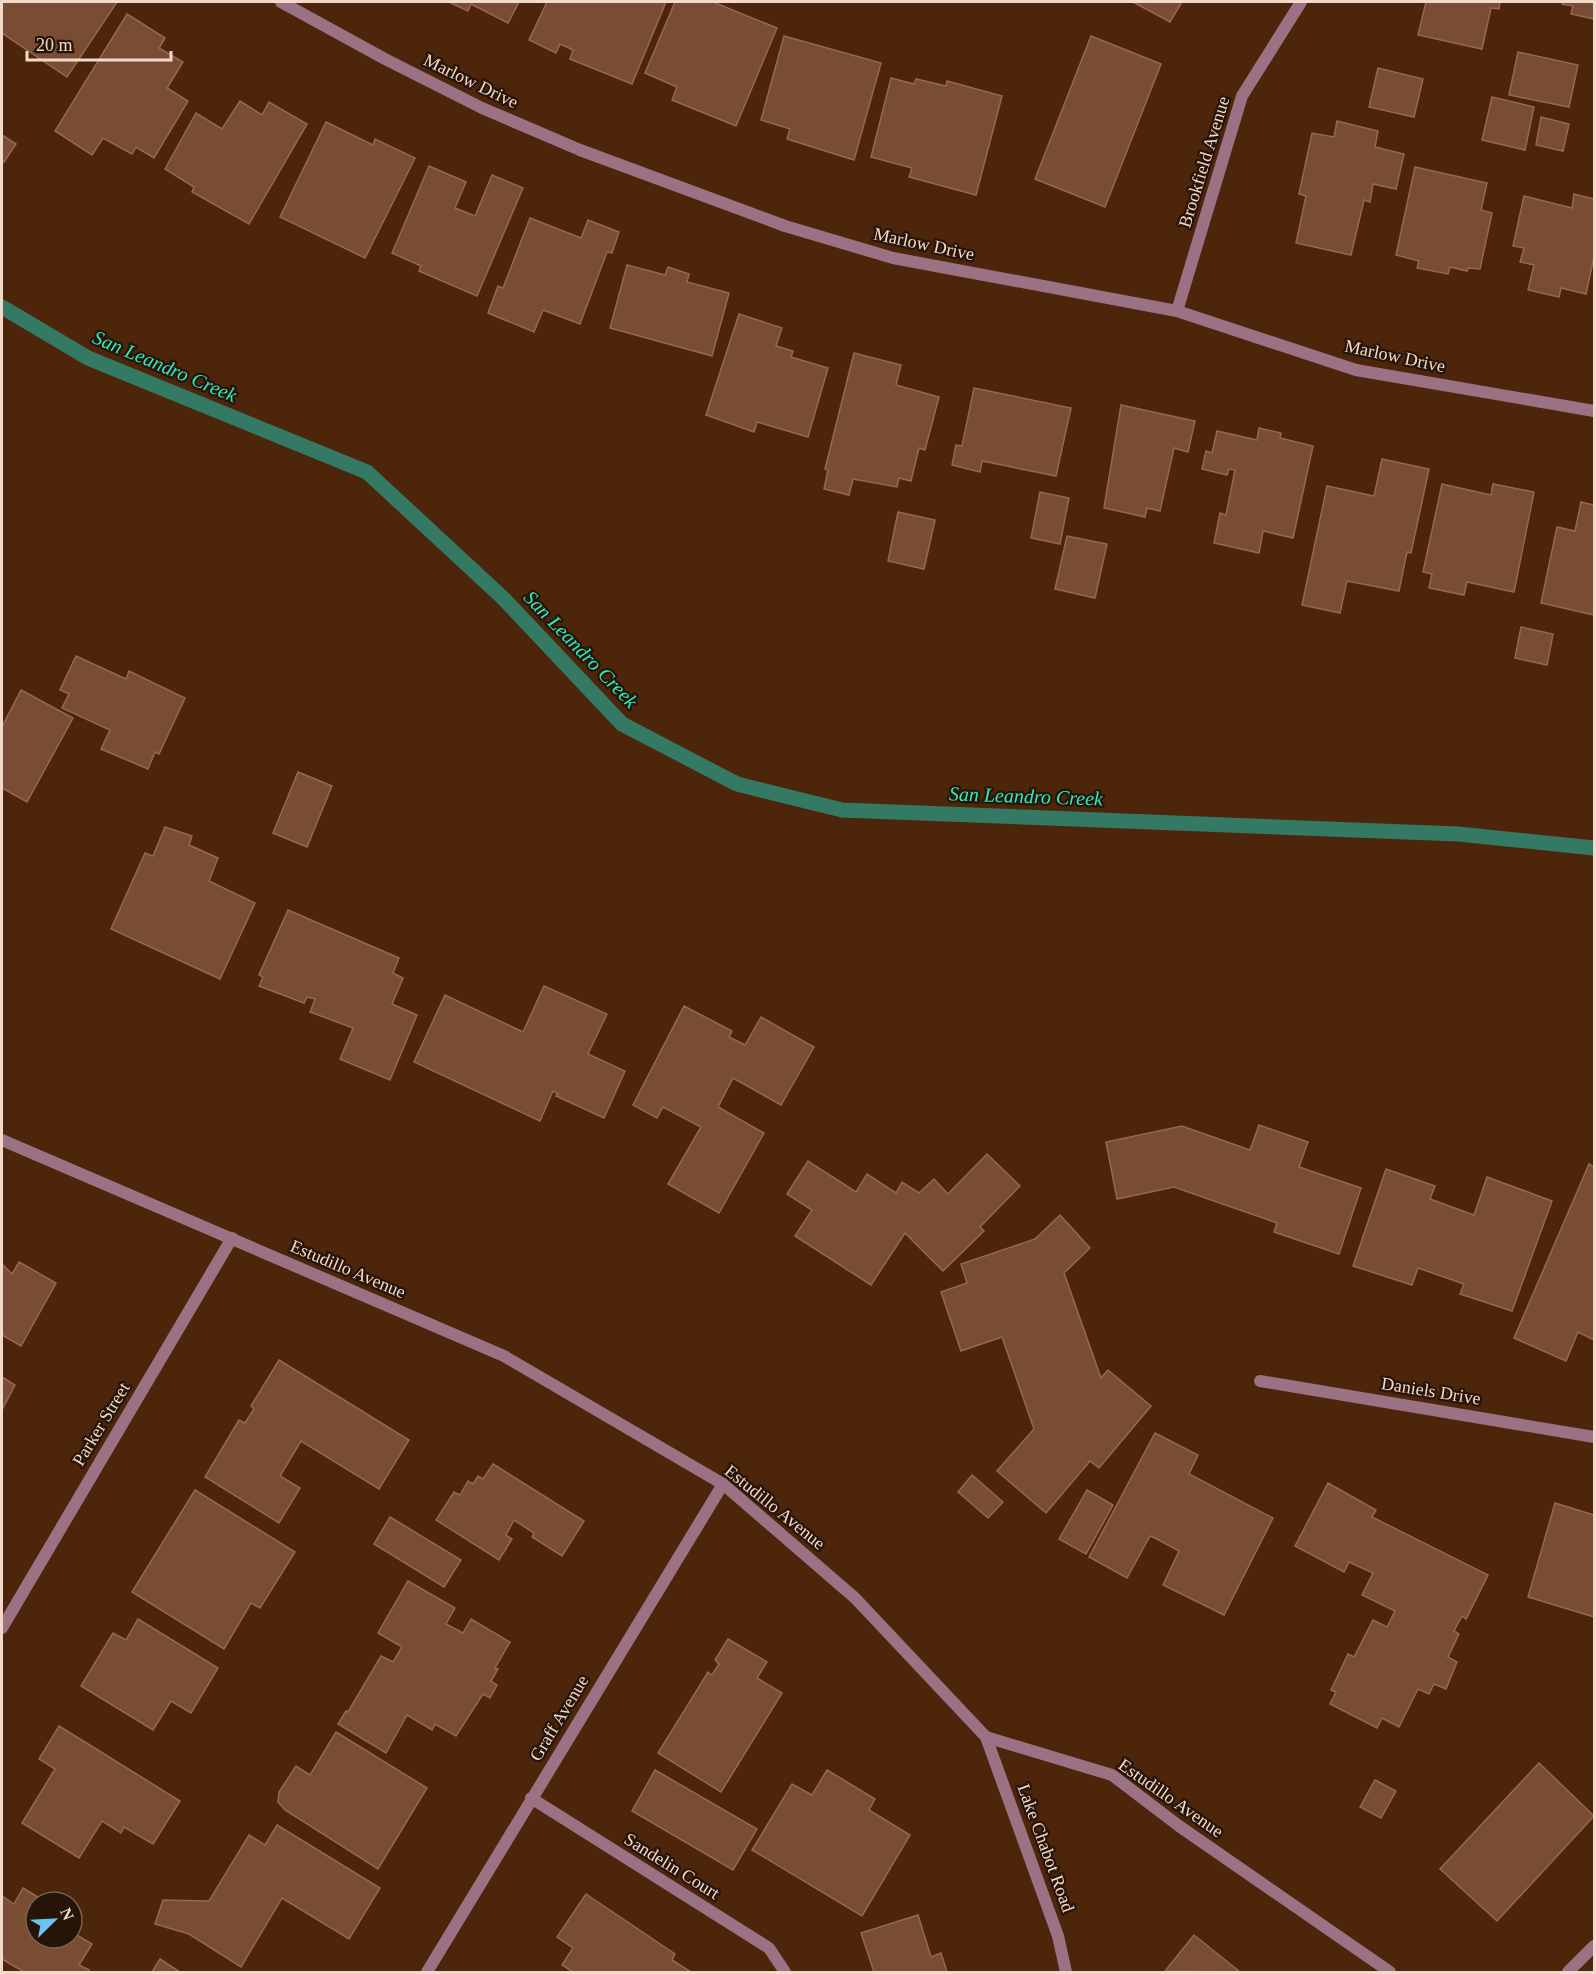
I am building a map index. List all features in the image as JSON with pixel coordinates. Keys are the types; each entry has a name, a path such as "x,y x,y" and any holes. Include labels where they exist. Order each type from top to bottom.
{"street":[{"name":"Marlow Drive","path":"281,2 385,59 482,108 590,154 785,226 893,258 1177,310 1356,370 1594,411"},
{"name":"Brookfield Avenue","path":"1177,310 1242,96 1301,2"},
{"name":"Estudillo Avenue","path":"2,1140 504,1356 723,1484 855,1598 986,1737 1112,1775 1179,1826 1390,1972"},
{"name":"Parker Street","path":"2,1628 232,1238"},
{"name":"Daniels Drive","path":"1260,1382 1594,1437"},
{"name":"Graff Avenue","path":"427,1972 723,1484"},
{"name":"Lake Chabot Road","path":"986,1737 1059,1936 1066,1972"},
{"name":"Sandelin Court","path":"531,1798 769,1948 785,1972"},
{"path":"1568,1972 1594,1946"}],"building":[{"path":"2,2 117,2 67,77 2,33"},
{"path":"449,2 519,2 508,23 471,4 468,11"},
{"path":"547,2 666,2 632,84 570,59 573,50 560,44 556,53 529,40"},
{"path":"675,2 713,2 777,28 736,126 672,100 677,87 645,73"},
{"path":"1133,2 1182,2 1170,22"},
{"path":"1426,2 1500,2 1499,9 1491,8 1482,49 1418,35"},
{"path":"1563,2 1594,2 1594,19 1571,14 1573,6 1562,4"},
{"path":"127,14 165,38 159,48 183,62 167,88 188,101 154,158 136,147 132,154 103,138 92,155 55,131"},
{"path":"784,36 881,63 854,160 787,139 790,129 761,120"},
{"path":"1091,36 1161,64 1105,207 1035,179"},
{"path":"1518,52 1578,65 1569,107 1509,95"},
{"path":"1378,68 1423,79 1414,117 1369,107"},
{"path":"891,78 914,84 916,79 946,86 947,81 1002,96 976,195 909,177 912,168 871,157"},
{"path":"1492,97 1534,107 1525,150 1482,140"},
{"path":"240,101 262,115 269,102 307,124 249,224 192,192 194,187 165,169 196,113 222,129"},
{"path":"1541,117 1569,124 1563,151 1536,145"},
{"path":"1337,121 1378,131 1375,147 1404,154 1396,189 1373,184 1370,202 1364,200 1351,255 1296,243 1306,196 1299,194 1312,133 1334,137"},
{"path":"326,122 373,145 375,139 415,158 365,258 280,217"},
{"path":"2,135 16,144 4,162 2,160"},
{"path":"429,166 466,182 455,208 475,216 492,175 523,188 477,296 419,271 421,266 392,253"},
{"path":"1415,167 1487,183 1481,210 1492,213 1480,269 1468,268 1467,271 1450,267 1448,274 1417,268 1419,261 1396,255"},
{"path":"1574,194 1594,199 1594,257 1586,294 1561,288 1559,297 1528,290 1534,265 1520,262 1524,248 1513,246 1524,196 1572,208"},
{"path":"530,218 581,238 588,220 619,232 612,253 607,252 580,324 543,310 534,332 488,313 498,286 503,288"},
{"path":"627,265 665,275 668,267 689,274 687,282 729,293 712,356 610,328"},
{"path":"739,314 782,328 776,346 793,351 791,357 828,368 808,437 757,422 754,432 706,415"},
{"path":"854,353 901,365 896,385 939,397 925,450 919,448 911,481 899,478 897,487 853,479 849,495 824,489 828,470 825,469"},
{"path":"974,388 1071,408 1056,476 982,461 980,472 952,465 956,445 962,446"},
{"path":"1121,405 1195,421 1188,452 1174,448 1160,511 1147,508 1145,517 1104,508"},
{"path":"1259,428 1281,433 1280,438 1313,446 1293,538 1263,531 1259,553 1214,543 1220,513 1226,515 1235,470 1229,469 1227,475 1202,469 1206,451 1212,453 1217,431 1257,440"},
{"path":"1382,459 1429,469 1411,553 1407,552 1399,591 1347,581 1340,613 1302,605 1327,486 1374,496"},
{"path":"1442,484 1491,495 1493,484 1534,492 1514,592 1467,582 1464,595 1429,588 1432,574 1423,572"},
{"path":"1040,492 1069,498 1060,544 1031,538"},
{"path":"1581,502 1594,505 1594,615 1541,603 1557,527 1575,531"},
{"path":"898,512 935,520 924,569 888,561"},
{"path":"1067,536 1107,544 1095,598 1055,589"},
{"path":"1521,627 1553,634 1547,665 1515,658"},
{"path":"76,656 126,679 129,671 185,698 159,754 155,752 148,769 101,749 110,730 62,708 69,694 60,690"},
{"path":"21,690 73,718 27,802 2,788 2,727"},
{"path":"298,772 332,786 307,847 273,833"},
{"path":"165,827 192,836 189,845 218,858 209,881 255,903 220,979 111,929 145,853 153,856"},
{"path":"288,910 399,958 393,973 403,978 392,1004 417,1015 390,1080 340,1059 353,1028 310,1012 315,999 307,997 304,1003 259,986 263,977 259,975"},
{"path":"544,986 607,1014 588,1054 625,1071 604,1118 556,1096 558,1094 553,1091 540,1121 414,1062 445,995 523,1032"},
{"path":"684,1006 732,1031 729,1037 745,1045 761,1017 814,1047 781,1105 733,1078 718,1107 764,1133 719,1213 668,1184 701,1127 663,1107 657,1118 633,1105"},
{"path":"1259,1125 1308,1142 1299,1167 1361,1188 1339,1254 1274,1232 1277,1223 1174,1187 1117,1199 1106,1142 1182,1126 1250,1150"},
{"path":"987,1154 1020,1186 980,1227 984,1231 943,1271 905,1233 871,1285 795,1236 812,1210 787,1194 808,1161 856,1192 867,1174 896,1193 902,1182 919,1193 934,1179 948,1194"},
{"path":"1589,1164 1594,1167 1594,1340 1578,1332 1566,1361 1514,1338"},
{"path":"1386,1169 1435,1186 1430,1199 1474,1215 1487,1177 1552,1201 1512,1311 1460,1294 1464,1284 1418,1268 1412,1285 1353,1266"},
{"path":"1060,1215 1090,1248 1064,1273 1101,1378 1108,1370 1151,1406 1099,1468 1090,1461 1046,1513 997,1471 1034,1429 1002,1337 961,1351 941,1292 967,1283 961,1264 1035,1239"},
{"path":"19,1262 56,1283 21,1346 2,1335 2,1264 12,1274"},
{"path":"279,1360 409,1440 379,1489 301,1441 280,1476 300,1488 279,1523 205,1477 239,1420 245,1423 254,1409 251,1406"},
{"path":"2,1377 15,1385 2,1410"},
{"path":"1155,1433 1198,1455 1189,1474 1273,1518 1224,1615 1163,1585 1179,1551 1157,1539 1150,1536 1127,1578 1089,1557"},
{"path":"493,1464 584,1521 562,1556 532,1537 534,1533 514,1520 506,1535 512,1539 499,1560 436,1520 454,1492 460,1495 468,1481 473,1484 478,1476 483,1479"},
{"path":"972,1475 1003,1502 988,1518 958,1492"},
{"path":"1328,1483 1376,1510 1372,1517 1488,1575 1466,1619 1462,1616 1454,1631 1459,1634 1448,1657 1457,1662 1446,1689 1434,1684 1429,1694 1418,1689 1399,1727 1382,1718 1377,1728 1330,1704 1336,1692 1331,1690 1348,1654 1354,1657 1373,1620 1387,1627 1395,1611 1362,1595 1373,1573 1349,1562 1344,1572 1295,1546"},
{"path":"195,1490 295,1552 260,1608 251,1603 224,1649 132,1592"},
{"path":"1087,1490 1113,1505 1086,1554 1059,1539"},
{"path":"1555,1503 1594,1515 1594,1617 1528,1597"},
{"path":"390,1517 461,1560 444,1587 374,1544"},
{"path":"408,1581 455,1608 446,1624 463,1633 471,1619 510,1642 495,1668 498,1669 491,1681 497,1685 490,1698 483,1694 456,1736 435,1724 432,1730 407,1715 386,1753 338,1724 346,1711 348,1712 381,1656 393,1662 402,1647 378,1633"},
{"path":"138,1619 218,1668 191,1713 171,1701 153,1730 81,1686 113,1633 126,1640"},
{"path":"728,1639 767,1662 757,1678 782,1693 721,1792 658,1753 708,1672 712,1675 719,1664 715,1660"},
{"path":"59,1726 180,1801 153,1844 124,1827 121,1833 102,1821 79,1858 22,1823 55,1769 39,1759"},
{"path":"336,1732 427,1788 378,1869 285,1810 278,1802 279,1792 296,1766 310,1775"},
{"path":"1539,1763 1594,1816 1497,1921 1440,1869"},
{"path":"655,1770 757,1829 733,1870 632,1811"},
{"path":"827,1770 875,1799 869,1810 910,1835 862,1916 752,1850 792,1784 812,1795"},
{"path":"1375,1780 1396,1791 1381,1818 1360,1807"},
{"path":"277,1825 380,1888 349,1939 282,1898 241,1967 189,1934 155,1924 163,1900 209,1901 249,1835 265,1845"},
{"path":"23,1888 26,1890 24,1890 24,1950 84,1950 84,1939 92,1944 79,1965 89,1970 87,1972 24,1972 2,1959 2,1896 14,1904"},
{"path":"586,1894 675,1954 672,1960 691,1972 573,1972 562,1965 573,1948 557,1937"},
{"path":"918,1915 931,1957 941,1953 947,1972 874,1972 861,1933"},
{"path":"1194,1935 1240,1972 1165,1971"},
{"path":"160,1959 180,1972 152,1972"}],"waterway":[{"name":"San Leandro Creek","path":"2,307 88,358 367,472 503,598 622,724 737,784 842,810 1458,834 1594,848"}]}
